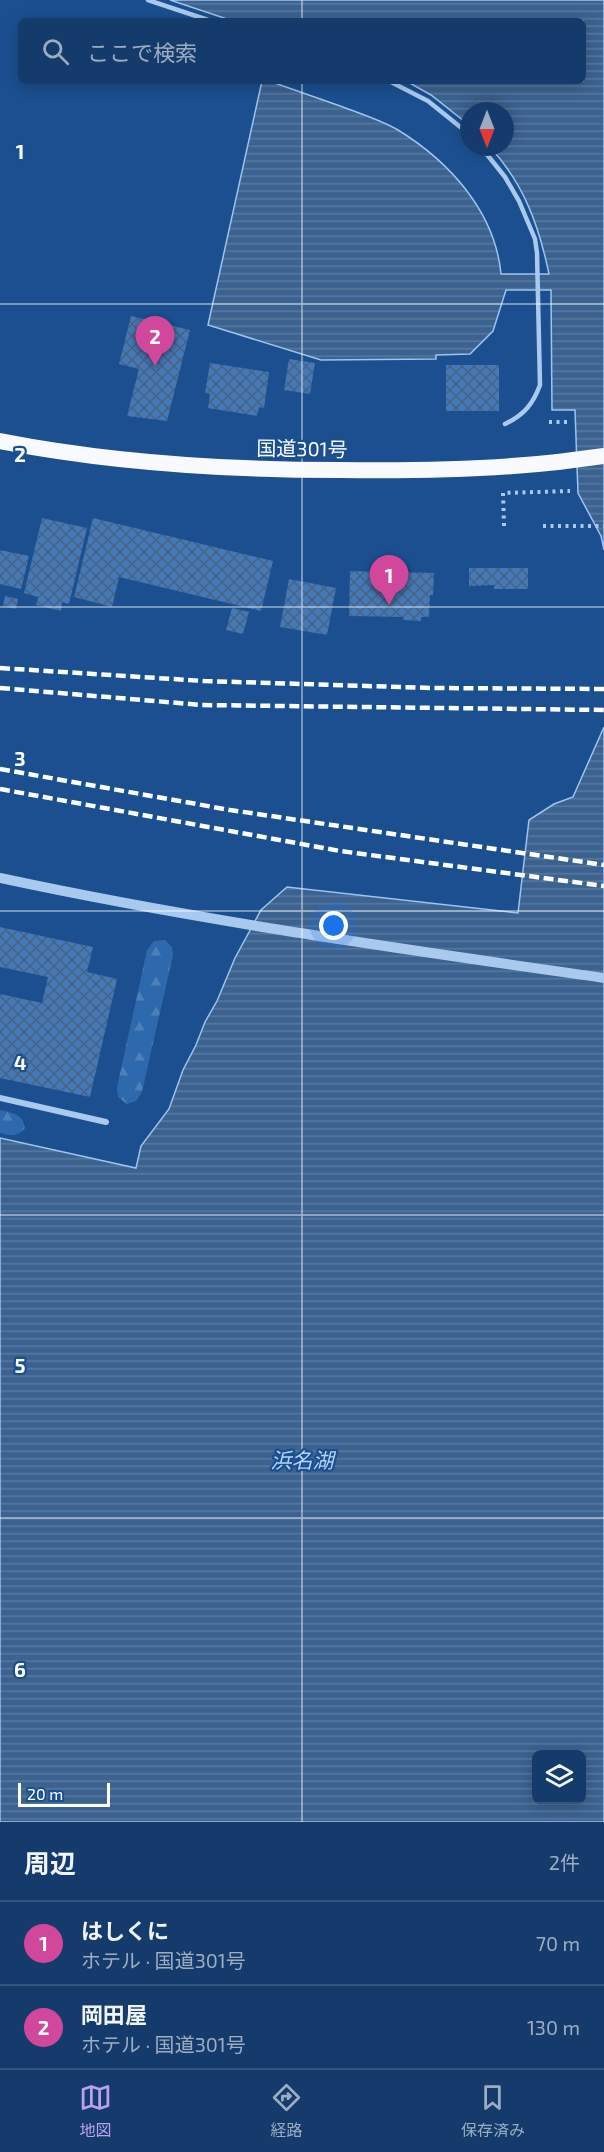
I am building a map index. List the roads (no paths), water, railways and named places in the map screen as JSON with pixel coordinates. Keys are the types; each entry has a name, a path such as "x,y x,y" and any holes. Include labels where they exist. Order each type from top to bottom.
{"highway":[{"name":"国道301号","path":"0,441 101,458 262,470 458,471 604,456"}],"street":[{"path":"0,878 326,938 604,978"},
{"path":"0,1098 106,1122"}],"lane":[{"path":"148,0 202,18"},
{"path":"395,84 428,101 460,126"},
{"path":"488,156 505,177 530,225 537,253 540,385 528,409 518,418 505,424"}],"water":[{"path":"170,0 604,0 604,550 601,536 578,493 575,410 552,410 551,290 506,290 493,331 470,354 436,355 436,359 321,360 208,325 261,84 278,84 371,117 398,130 435,157 467,191 490,230 501,274 549,274 535,222 521,191 498,156 514,156 514,102 460,102 460,118 431,95 411,84 586,84 586,18 224,18"},
{"name":"浜名湖","path":"604,727 604,1822 0,1822 0,1138 136,1168 141,1146 169,1109 183,1070 235,958 261,910 287,887 518,913 529,820 554,804 573,797"}],"railway":[{"path":"0,668 204,681 433,688 604,689"},
{"path":"0,688 202,705 604,710"},
{"path":"0,769 230,810 604,865"},
{"path":"0,789 340,851 604,886"}],"place":[{"name":"岡田屋","path":"155,366"},
{"name":"はしくに","path":"389,605"}]}
